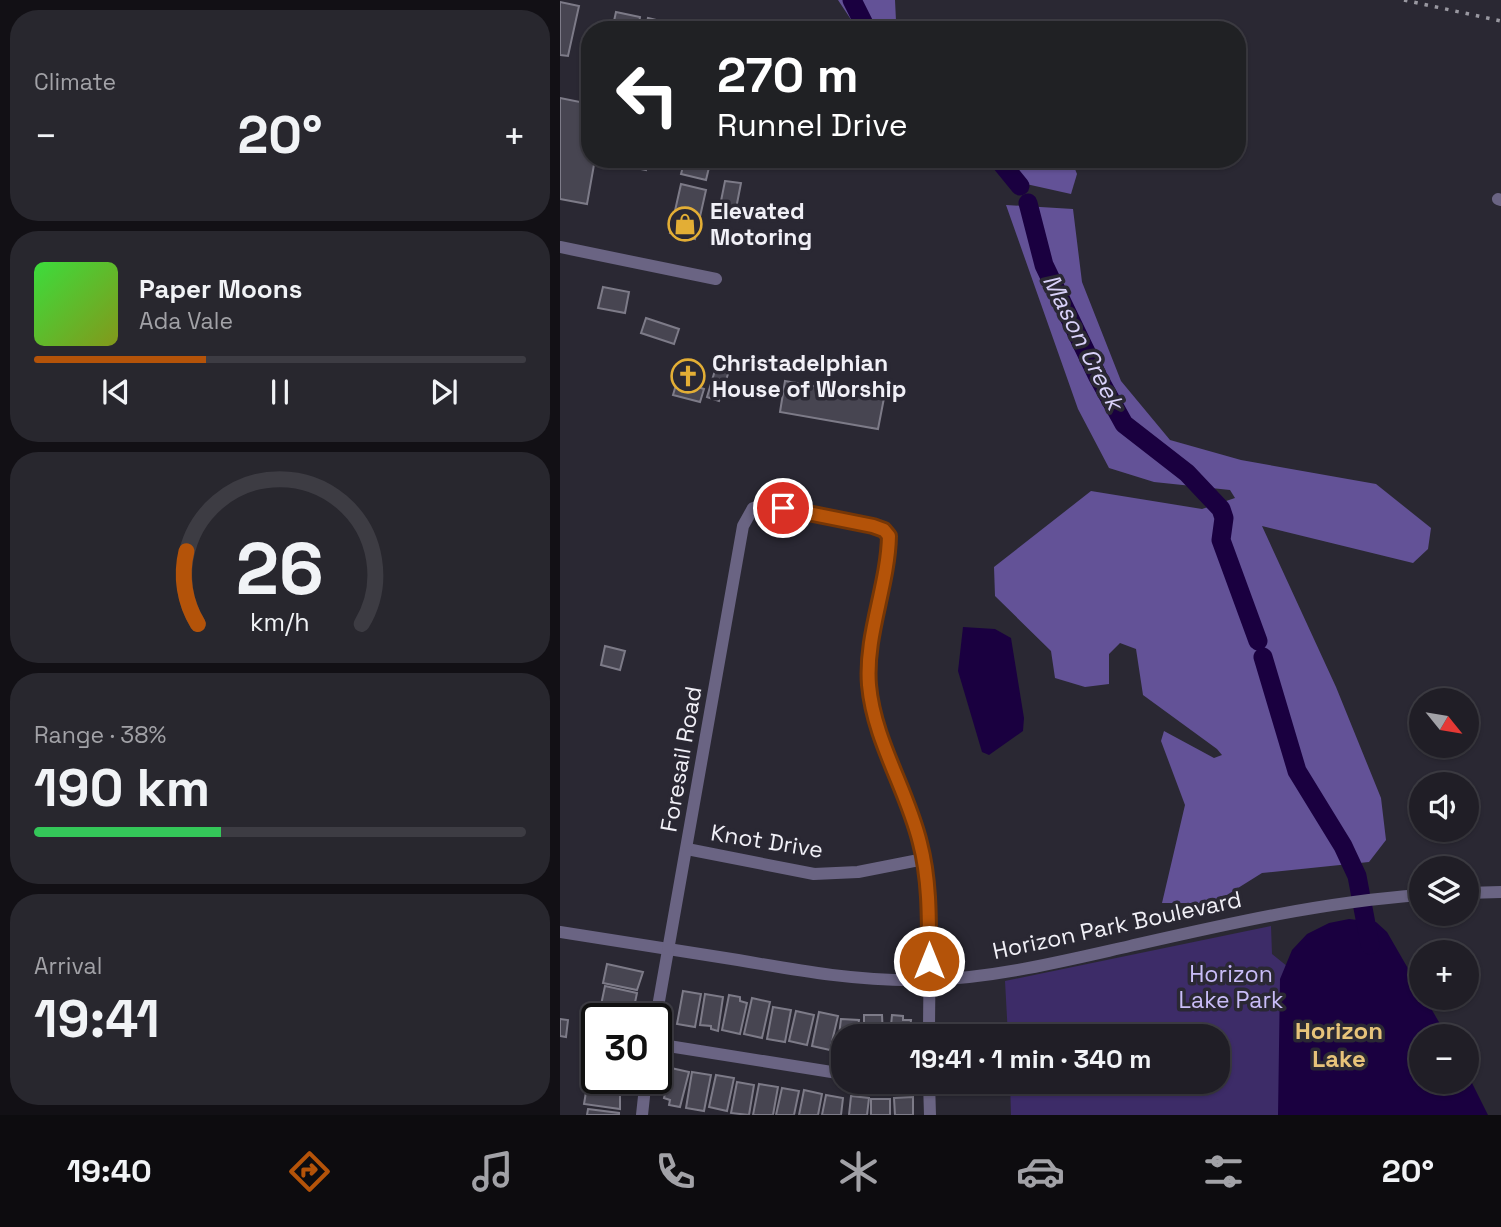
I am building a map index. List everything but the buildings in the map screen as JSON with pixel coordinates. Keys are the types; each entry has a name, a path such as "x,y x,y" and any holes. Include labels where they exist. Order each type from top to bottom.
{"street":[{"path":"560,247 716,279"},
{"name":"Foresail Road","path":"659,1003 743,526 753,509 783,508 860,523 884,530 889,536 869,655 869,686 877,724 920,842 923,859"},
{"name":"Knot Drive","path":"687,849 814,874 858,872 923,859"},
{"path":"923,859 929,904 929,1024"},
{"path":"1479,893 1501,892"},
{"name":"Horizon Park Boulevard","path":"560,932 834,975 929,980 1016,970 1275,913 1349,901 1409,896"},
{"path":"672,1047 831,1072"},
{"path":"642,1115 644,1094"},
{"path":"929,1094 930,1115"}],"green space":[{"name":"Horizon Lake Park","path":"1271,926 1272,954 1298,975 1312,1115 1011,1115 1010,1094 1230,1094 1230,1024 1007,1024 1005,981"}],"shaded area":[{"path":"838,0 895,0 896,21 852,21"},
{"path":"997,168 1075,168 1077,174 1071,194 1008,180"},
{"path":"1006,205 1073,209 1082,282 1121,381 1170,440 1241,460 1376,484 1431,528 1428,549 1413,563 1262,526 1336,687 1381,798 1386,840 1369,862 1262,873 1214,903 1162,903 1185,805 1161,741 1164,731 1214,758 1222,755 1143,695 1136,649 1120,643 1109,654 1109,684 1085,687 1055,678 1051,651 995,596 994,567 1091,491 1202,509 1235,498 1230,490 1154,482 1109,468 1078,409"},
{"path":"963,627 995,629 1011,638 1024,718 1023,731 989,755 982,752 958,671"},
{"name":"Horizon Lake","path":"1349,919 1376,922 1387,932 1409,970 1409,1010 1432,1010 1440,1024 1409,1024 1409,1094 1478,1094 1488,1115 1278,1115 1280,979 1292,950 1307,934 1329,923"}],"waterway":[{"name":"Mason Creek","path":"852,0 862,21"},
{"name":"Mason Creek","path":"1005,168 1020,186"},
{"name":"Mason Creek","path":"1028,203 1044,265 1098,377 1124,424 1187,473 1221,509 1224,518 1221,540 1258,641"},
{"name":"Mason Creek","path":"1263,657 1297,771 1343,846 1357,876 1370,945"}],"railway":[{"path":"1404,0 1501,21"}],"place":[{"name":"Elevated Motoring","path":"685,224"},
{"name":"Christadelphian House of Worship","path":"688,376"}],"district":[{"name":"Horizon Lake","path":"1339,1045"}],"route":[{"path":"783,508 873,526 884,530 889,536 869,655 869,686 877,724 920,842 929,904 929,961"}]}
